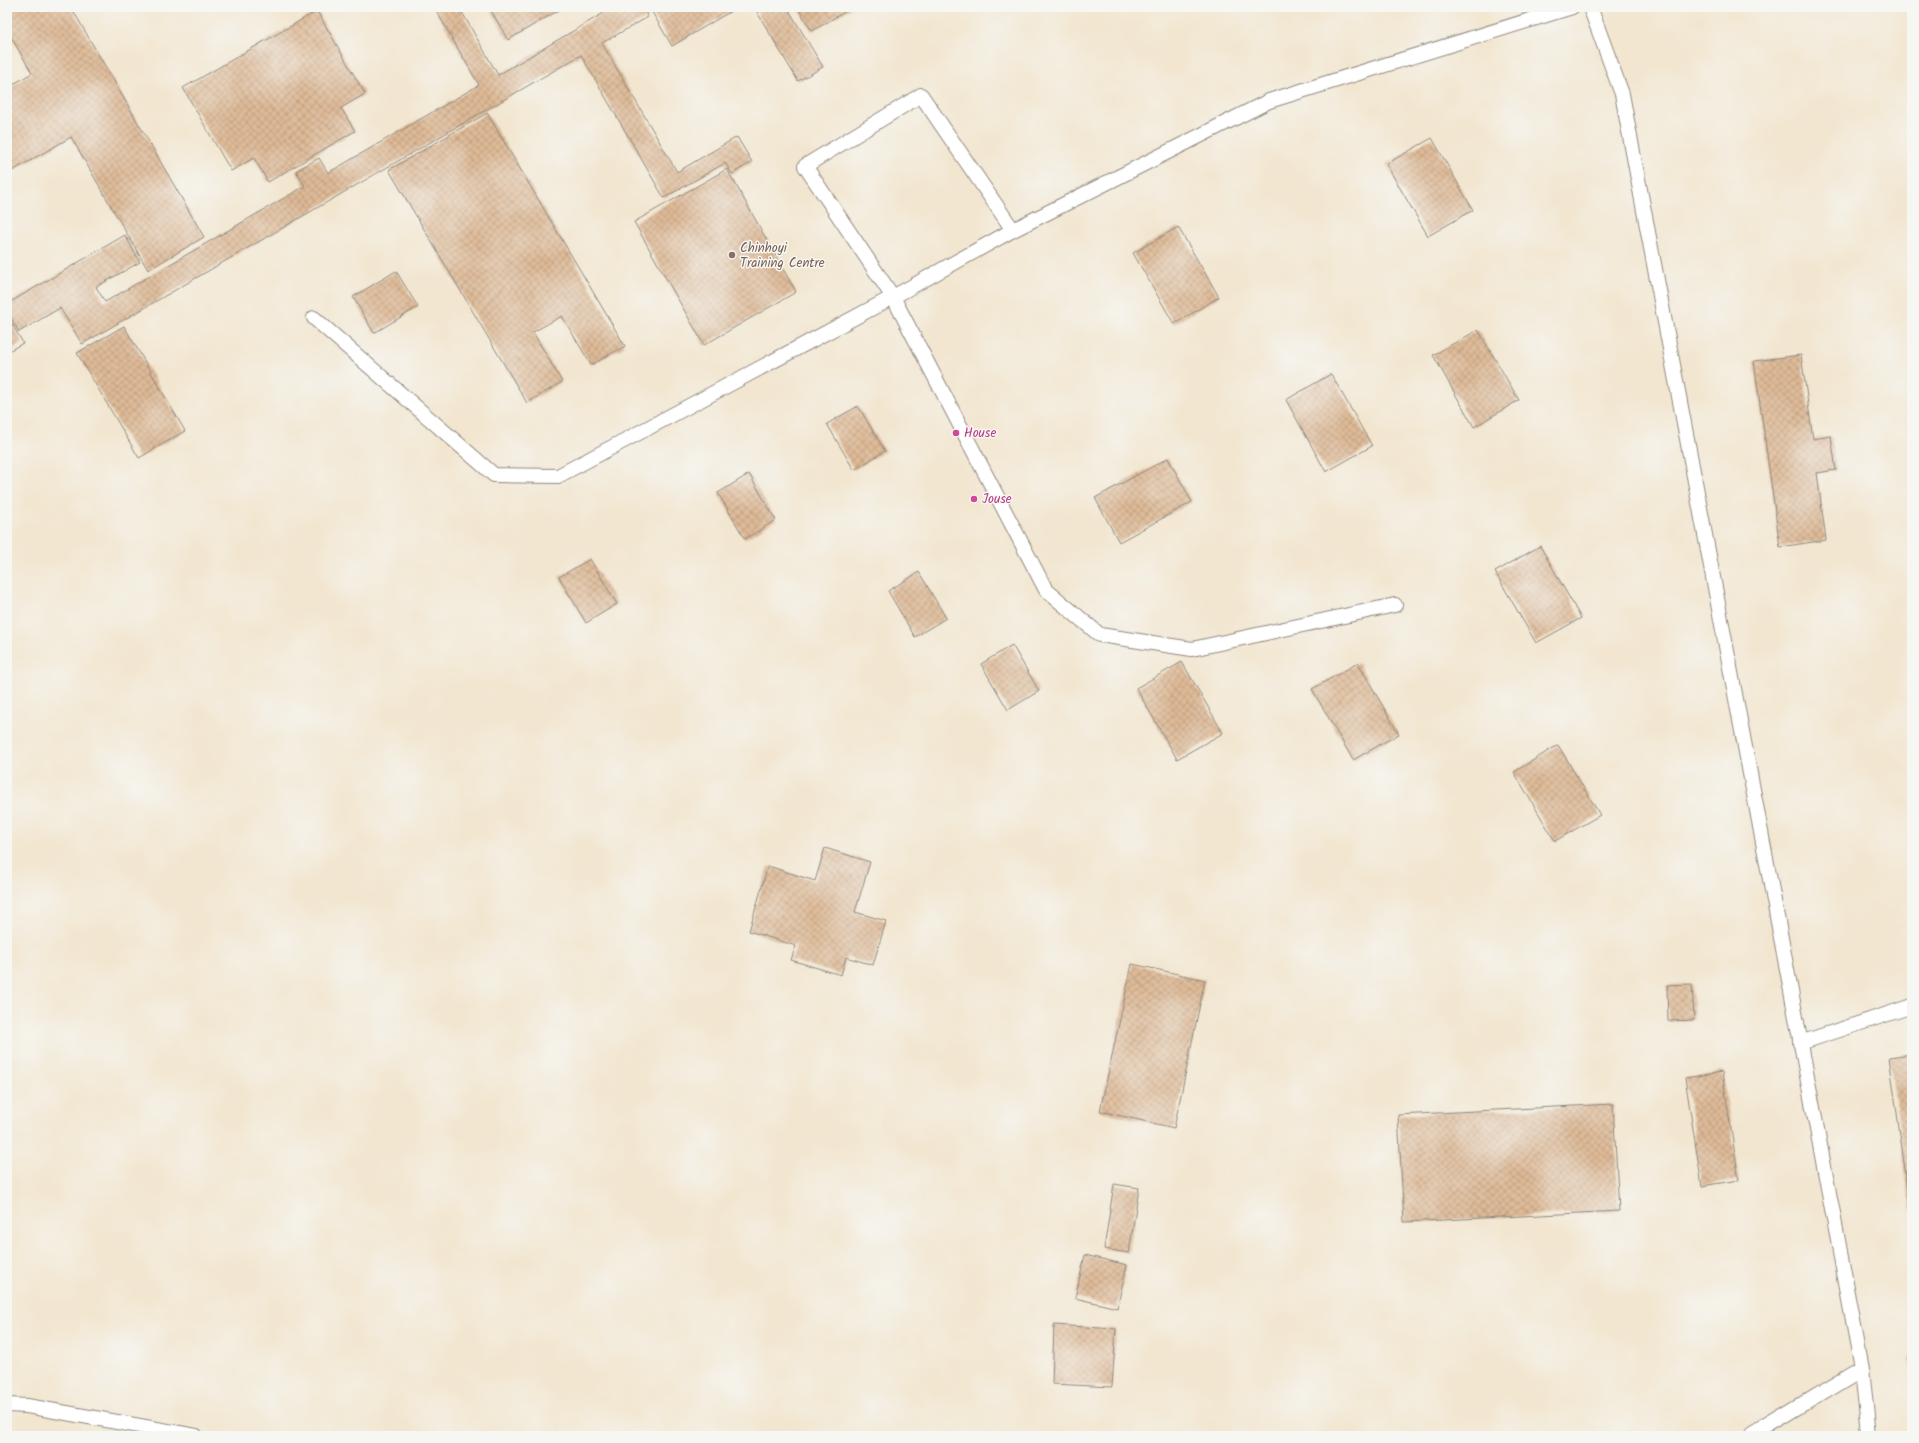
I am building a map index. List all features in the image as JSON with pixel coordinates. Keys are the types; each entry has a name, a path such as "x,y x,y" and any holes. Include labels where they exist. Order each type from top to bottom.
{"lane":[{"path":"314,318 494,475 558,476 893,297 1013,230 1269,101 1572,7"},
{"path":"1590,7 1622,94 1862,1368 1869,1436"},
{"path":"1013,230 921,95 806,166 893,297 1046,590 1100,635 1192,649 1394,605"},
{"path":"1800,1043 1912,1006"},
{"path":"1749,1436 1862,1368"},
{"path":"7,1405 27,1406 196,1436"}],"building":[{"path":"7,7 71,7 204,237 148,270 71,137 7,174 7,88 32,73 7,30"},
{"path":"434,7 459,7 498,75 614,7 642,7 648,17 602,43 677,172 737,137 752,162 732,174 725,163 664,198 581,55 82,344 60,308 19,332 7,311 7,304 125,235 140,262 96,287 105,302 305,186 296,171 319,158 328,173 479,85"},
{"path":"489,7 564,7 508,40"},
{"path":"649,7 738,7 672,46"},
{"path":"754,7 787,7 823,67 798,81"},
{"path":"797,7 853,7 812,31"},
{"path":"317,11 365,94 341,108 355,131 268,182 254,158 231,171 183,88"},
{"path":"487,113 625,346 591,365 562,316 533,332 562,382 527,403 389,170"},
{"path":"1432,138 1473,210 1428,236 1386,164"},
{"path":"727,169 796,292 704,345 634,222"},
{"path":"1178,227 1219,297 1174,324 1133,253"},
{"path":"396,271 418,307 374,333 353,297"},
{"path":"7,315 23,343 7,352"},
{"path":"124,326 185,431 139,458 77,353"},
{"path":"1478,330 1519,400 1474,427 1433,355"},
{"path":"1801,355 1813,439 1831,436 1836,470 1817,473 1826,540 1780,547 1754,361"},
{"path":"1331,374 1372,446 1326,472 1286,400"},
{"path":"858,406 885,451 854,470 827,424"},
{"path":"1168,458 1192,502 1119,542 1095,498"},
{"path":"749,474 776,520 745,539 718,493"},
{"path":"1540,546 1581,618 1536,643 1495,572"},
{"path":"590,559 617,604 586,623 559,577"},
{"path":"919,572 946,618 915,637 888,591"},
{"path":"1012,645 1039,691 1008,710 981,664"},
{"path":"1182,662 1223,733 1177,759 1136,688"},
{"path":"1358,663 1399,734 1353,760 1312,689"},
{"path":"1558,745 1600,815 1555,841 1514,772"},
{"path":"825,848 870,862 855,912 886,921 873,965 846,957 841,975 791,960 796,946 749,931 768,866 815,881"},
{"path":"1132,964 1205,980 1174,1128 1100,1111"},
{"path":"1692,984 1694,1020 1668,1021 1667,985"},
{"path":"1912,1054 1912,1212 1911,1212 1889,1057"},
{"path":"1722,1072 1739,1180 1702,1186 1685,1078"},
{"path":"1613,1104 1619,1211 1404,1222 1398,1115"},
{"path":"1114,1184 1139,1188 1129,1253 1104,1249"},
{"path":"1085,1255 1127,1265 1117,1308 1075,1298"},
{"path":"1054,1325 1116,1329 1112,1387 1052,1384"},
{"path":"1912,1356 1912,1371 1911,1371 1910,1357"}],"place":[{"name":"Chinhoyi Training Centre","path":"732,255"},
{"name":"House","path":"956,433"},
{"name":"Jouse","path":"974,499"}]}
